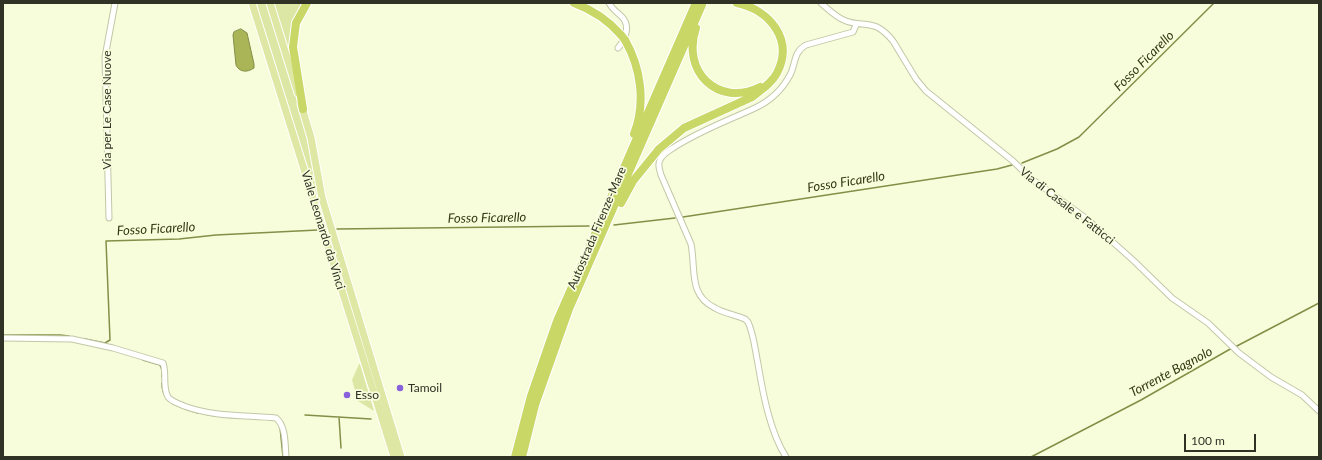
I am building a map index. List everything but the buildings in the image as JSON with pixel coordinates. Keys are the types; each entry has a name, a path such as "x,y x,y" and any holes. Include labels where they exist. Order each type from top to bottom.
{"highway":[{"path":"303,108 293,47 296,23 307,3"},
{"path":"574,3 596,13 611,24 623,38 637,67 640,82 640,98 636,128 618,172 615,185"},
{"path":"600,240 607,232 633,181 658,149 684,128 752,96 773,79 781,64 781,38 772,22 758,10 737,3"},
{"path":"701,5 695,30 693,59 698,72 706,83 719,91 733,94 756,90 773,79"},
{"name":"Autostrada Firenze-Mare","path":"515,457 530,396 552,334 615,185 701,5"},
{"name":"Autostrada Firenze-Mare","path":"522,457 535,405 569,309 701,5"}],"main road":[{"name":"Viale Leonardo da Vinci","path":"252,3 394,457"},
{"name":"Viale Leonardo da Vinci","path":"270,3 303,108 311,138 322,198 402,457"}],"street":[{"name":"Via per Le Case Nuove","path":"109,218 105,57 115,3"},
{"path":"609,3 612,8 623,18 627,28 626,34 618,48"},
{"name":"Via di Casale e Fatticci","path":"822,3 839,18 856,25 869,25 877,27 889,36 916,79 926,91 1013,161 1029,177 1087,219 1134,261 1166,293 1208,323 1237,351 1271,377 1305,398 1319,411"},
{"path":"786,457 779,446 773,430 748,322 740,317 717,309 708,304 699,295 695,284 691,244 661,175 658,164 664,155 688,138 755,108 773,97 785,84 791,74 797,54 802,47 846,35 853,32 856,25"},
{"path":"3,338 72,339 113,348 163,363 166,393 169,398 176,402 194,409 220,415 276,418 281,422 286,457"}],"shaded area":[{"path":"257,3 267,3 303,121 320,202 392,437 260,20"},
{"path":"273,3 302,3 293,23 290,34 290,46 287,47"},
{"path":"241,29 247,33 254,64 254,68 246,71 239,69 236,65 233,35 234,32"},
{"path":"359,364 374,411 358,401 352,380"}],"waterway":[{"name":"Fosso Ficarello","path":"1022,163 1057,149 1079,137 1214,3"},
{"name":"Fosso Ficarello","path":"683,217 997,169 1012,165"},
{"name":"Fosso Ficarello","path":"614,225 675,218"},
{"name":"Fosso Ficarello","path":"337,229 589,226"},
{"name":"Fosso Ficarello","path":"85,339 105,343 110,340 106,241 179,239 216,235 318,230"},
{"name":"Torrente Bagnolo","path":"1235,347 1319,303"},
{"name":"Fosso Ficarello","path":"3,335 69,336"},
{"name":"Torrente Bagnolo","path":"1031,457 1141,400 1232,348"},
{"path":"143,360 160,365 162,377"},
{"path":"162,383 163,392 167,399 173,404 181,407"},
{"path":"185,409 198,413"},
{"path":"208,415 226,417"},
{"path":"305,415 371,419"},
{"path":"339,417 341,448"},
{"path":"280,427 283,457"}],"place":[{"name":"Tamoil","path":"400,388"},
{"name":"Esso","path":"347,395"}]}
